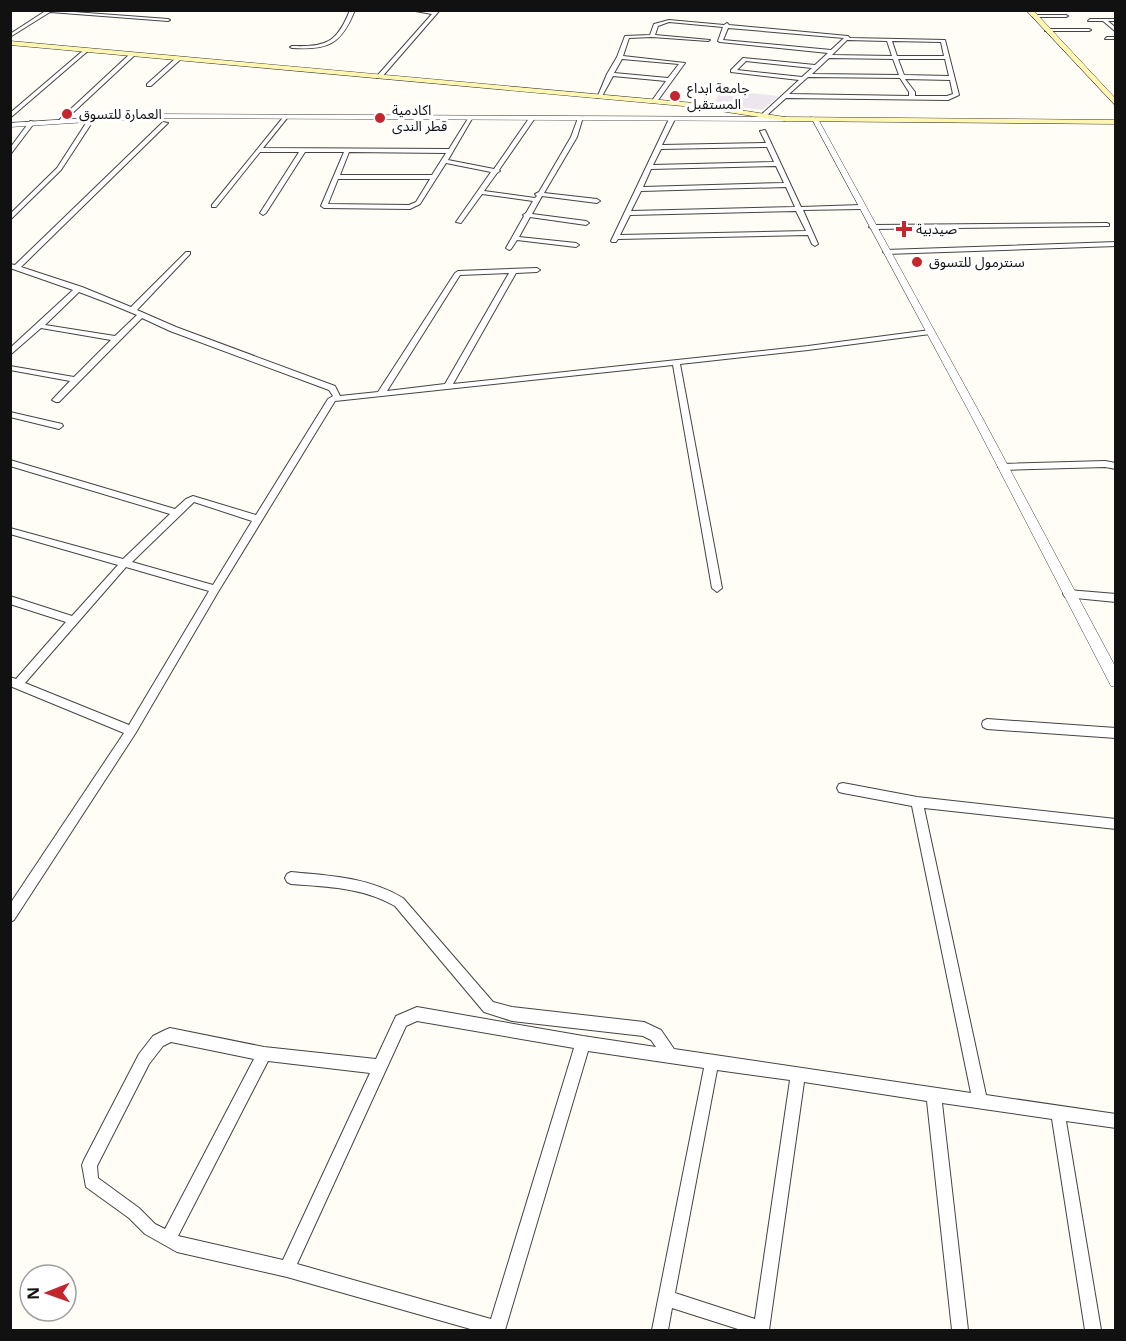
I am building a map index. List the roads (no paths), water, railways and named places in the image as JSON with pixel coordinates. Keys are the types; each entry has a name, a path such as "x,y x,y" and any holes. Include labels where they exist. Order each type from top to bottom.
{"main road":[{"path":"1032,13 1116,104"},
{"path":"10,43 654,102 785,119 1116,122"}],"street":[{"path":"95,15 102,10"},
{"path":"292,48 327,47 344,32 353,10"},
{"path":"412,10 437,12"},
{"path":"10,36 50,11 168,20"},
{"path":"379,77 437,12"},
{"path":"1032,13 1066,16"},
{"path":"1090,20 1116,20"},
{"path":"1104,20 1116,31"},
{"path":"652,36 655,27 661,22 686,21 844,35 848,37 847,39"},
{"path":"727,24 720,41 833,52"},
{"path":"1047,30 1089,30"},
{"path":"599,97 620,57 627,37 652,36 708,40"},
{"path":"1107,38 1116,38"},
{"path":"764,115 847,39 942,40 948,58 954,96 912,98 785,96"},
{"path":"889,40 902,77 912,90 912,98"},
{"path":"10,116 87,50"},
{"path":"62,120 133,54"},
{"path":"828,56 948,58"},
{"path":"620,57 682,63 654,102"},
{"path":"149,85 178,58"},
{"path":"817,67 745,59 733,71 805,77 952,78"},
{"path":"610,74 671,80"},
{"path":"214,206 285,117"},
{"path":"10,218 59,170 92,118"},
{"path":"10,124 92,118 785,119"},
{"path":"346,151 324,206 399,209 418,203 471,118"},
{"path":"459,222 532,118"},
{"path":"508,248 574,137 581,118"},
{"path":"672,119 615,240 808,233"},
{"path":"814,119 978,419 1116,682"},
{"path":"10,153 32,122"},
{"path":"165,123 13,267 79,290 332,388 337,397"},
{"path":"763,131 815,244"},
{"path":"658,147 769,145"},
{"path":"258,150 451,151"},
{"path":"263,213 303,150"},
{"path":"445,161 496,171"},
{"path":"649,167 778,164"},
{"path":"335,177 433,177"},
{"path":"639,189 787,185"},
{"path":"481,192 597,201"},
{"path":"628,213 861,207"},
{"path":"526,215 586,223"},
{"path":"872,227 1107,225"},
{"path":"514,238 576,246"},
{"path":"886,252 1116,244"},
{"path":"132,311 188,253"},
{"path":"382,392 458,273 537,270"},
{"path":"448,386 514,271"},
{"path":"10,353 79,290"},
{"path":"56,400 141,315"},
{"path":"40,326 117,339"},
{"path":"10,916 131,731 327,405 337,397 676,362 930,332"},
{"path":"676,362 717,588"},
{"path":"10,368 76,380"},
{"path":"10,414 59,426"},
{"path":"10,463 176,513"},
{"path":"1002,467 1105,464 1116,466"},
{"path":"131,731 14,682 74,621 123,565 193,499 258,519"},
{"path":"10,531 123,565 215,589"},
{"path":"1068,594 1116,598"},
{"path":"10,600 74,621"},
{"path":"987,724 1116,734"},
{"path":"843,788 917,802 1116,824"},
{"path":"917,802 980,1102"},
{"path":"291,878 366,885 386,893 399,902 489,1007 512,1014 644,1029 656,1035 670,1056"},
{"path":"287,1269 401,1022 417,1014 583,1044 1116,1121"},
{"path":"381,1067 264,1054 170,1035 158,1041 144,1059 89,1165 91,1182 134,1213 150,1229 177,1244 287,1269 496,1330 583,1044"},
{"path":"168,1239 264,1054"},
{"path":"660,1330 712,1061"},
{"path":"667,1298 761,1330 798,1074"},
{"path":"934,1096 960,1330"},
{"path":"1058,1114 1093,1330"}],"place":[{"name":"جامعة ابداع المستقبل","path":"675,96"},
{"name":"العمارة للتسوق","path":"67,114"},
{"name":"اكادمية قطر الندى","path":"380,118"},
{"name":"صيدبية","path":"904,229"},
{"name":"سنترمول للتسوق","path":"917,262"}]}
